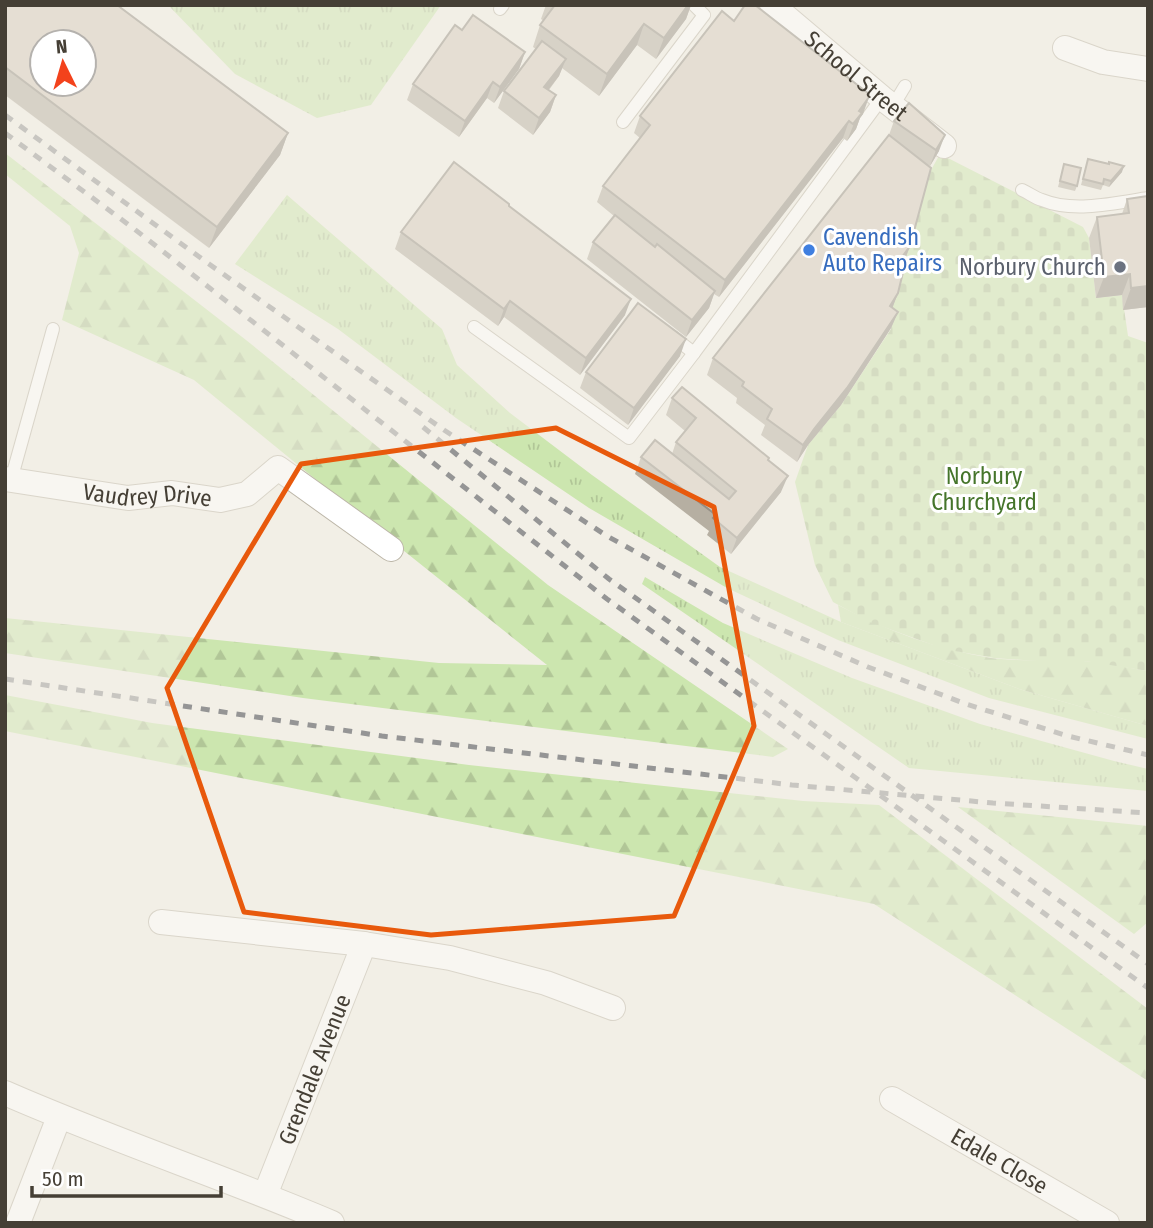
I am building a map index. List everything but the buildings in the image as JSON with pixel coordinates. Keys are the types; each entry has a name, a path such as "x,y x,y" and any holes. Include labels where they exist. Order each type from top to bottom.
{"street":[{"name":"School Street","path":"772,5 798,17 893,97 944,146"},
{"path":"1065,48 1103,62 1148,69"},
{"name":"Vaudrey Drive","path":"8,480 128,498 172,494 220,500 247,494 271,462 391,549"},
{"path":"161,922 364,944 450,958 546,983 613,1008"},
{"name":"Grendale Avenue","path":"265,1195 364,944"},
{"path":"5,1093 59,1117 332,1223"},
{"name":"Edale Close","path":"891,1099 1107,1223"},
{"path":"18,1223 59,1117"}],"lane":[{"path":"623,122 704,15 694,5"},
{"path":"474,327 629,438 893,97"},
{"path":"1022,190 1044,201 1074,206 1098,206 1148,198"},
{"path":"662,328 694,353"},
{"path":"8,480 53,329"}],"highlighted area":[{"path":"556,428 714,507 754,726 674,916 431,935 244,912 167,688 301,464"}],"green space":[{"path":"168,5 441,5 371,105 317,118 235,74"},
{"path":"5,153 246,340 548,585 788,749 773,757 303,698 5,653 5,618 439,663 547,665 194,380 62,320 79,253 70,226 5,174"},
{"name":"Norbury Churchyard","path":"940,154 1083,227 1089,238 1096,298 1122,295 1128,336 1148,343 1148,671 1085,661 994,658 944,649 870,622 833,602 815,565 795,482 808,445 841,405 891,329 891,280 926,179"},
{"path":"287,195 442,329 457,365 510,413 720,567 841,622 1019,689 1148,726 1148,739 989,698 838,640 727,588 589,508 456,418 338,329 235,264"},
{"path":"645,577 723,623 852,678 980,724 1148,769 1148,791 909,768 642,584"},
{"path":"838,605 875,623 951,650 991,658 1072,660 1148,671 1148,726 1019,689 841,622"},
{"path":"5,695 152,723 469,765 803,801 879,805 1148,1009 1148,1081 874,904 5,731"},
{"path":"958,807 1148,826 1148,922 1134,934"}],"railway":[{"path":"5,115 209,264 444,430 607,536 757,619 868,667 966,704 1068,736 1148,755"},
{"path":"5,133 133,228 607,599 1148,988"},
{"path":"423,427 609,579 1148,964"},
{"path":"5,679 382,736 792,785 993,803 1148,813"}],"place":[{"name":"Cavendish Auto Repairs","path":"809,250"},
{"name":"Norbury Church","path":"1120,267"}]}
